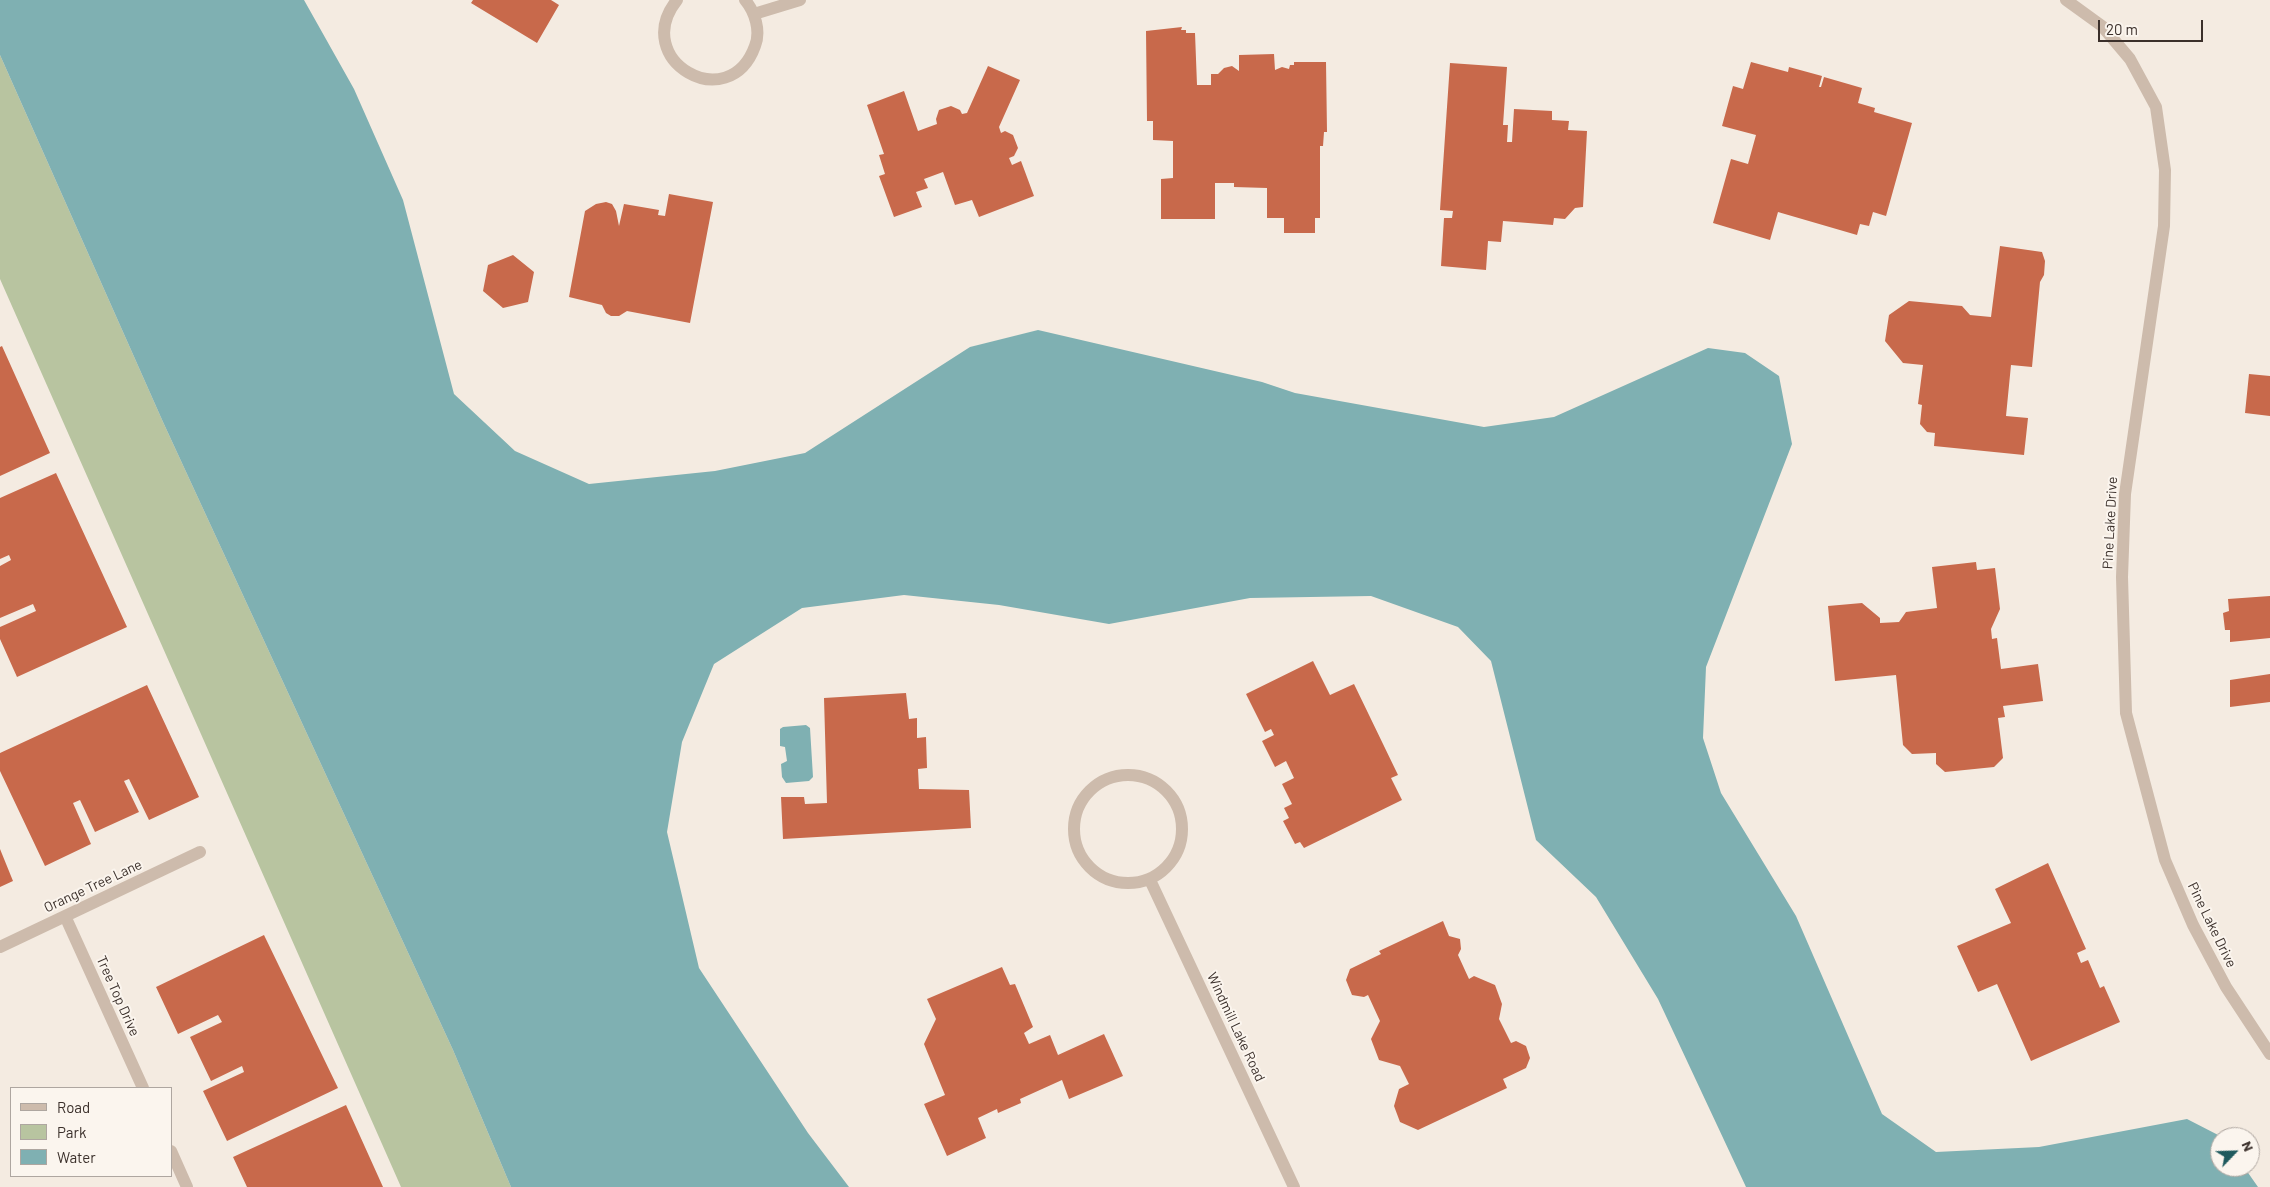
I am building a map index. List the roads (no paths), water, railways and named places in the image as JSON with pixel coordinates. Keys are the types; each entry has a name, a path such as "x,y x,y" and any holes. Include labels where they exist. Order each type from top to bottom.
{"street":[{"path":"678,0 670,9 665,22 664,37 668,52 676,64 683,70 701,79 715,80 730,76 743,68 752,57 757,43 758,28 754,14 745,0"},
{"path":"754,14 800,0"},
{"name":"Pine Lake Drive","path":"2066,0 2102,26 2130,59 2156,107 2165,170 2164,226 2125,494 2122,578 2126,713 2165,860 2194,925 2226,987 2270,1054"},
{"path":"1122,775 1139,776 1155,782 1168,792 1178,807 1182,824 1181,841 1175,857 1164,870 1150,880 1133,884 1116,883 1100,877 1087,866 1077,851 1073,835 1074,818 1080,801 1091,788 1105,779 1122,775"},
{"name":"Orange Tree Lane","path":"0,947 200,852"},
{"name":"Windmill Lake Road","path":"1150,880 1294,1187"},
{"name":"Tree Top Drive","path":"65,916 143,1087"},
{"path":"172,1153 187,1187"}],"water":[{"path":"0,0 304,0 354,89 403,200 454,394 515,451 589,484 715,471 805,453 970,347 1038,330 1262,382 1295,393 1484,427 1554,417 1708,348 1745,353 1779,376 1792,444 1706,667 1703,738 1721,793 1796,916 1882,1114 1936,1152 2039,1147 2187,1119 2210,1131 2210,1177 2251,1177 2258,1187 1746,1187 1658,999 1596,897 1536,840 1491,661 1458,627 1371,596 1250,598 1109,624 999,605 904,595 802,608 714,664 682,742 667,832 699,968 808,1133 849,1187 511,1187 453,1050 163,422 0,55"},
{"path":"806,725 810,728 813,777 809,781 786,783 782,777 781,764 787,761 785,747 780,746 780,729 783,727"}]}
